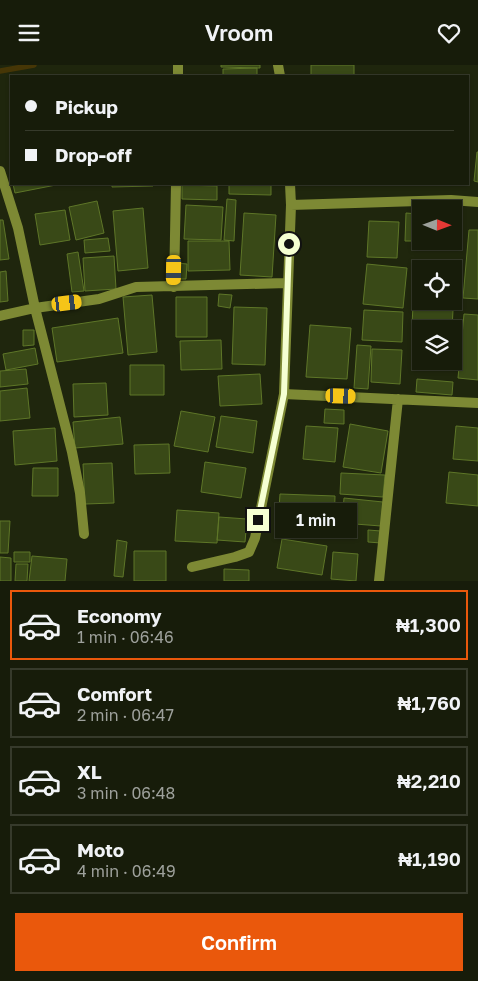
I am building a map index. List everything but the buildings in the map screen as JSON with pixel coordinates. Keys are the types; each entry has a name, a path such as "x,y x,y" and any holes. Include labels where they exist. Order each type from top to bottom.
{"street":[{"path":"0,171 18,228 35,307 72,453 80,493 84,534"},
{"path":"174,287 176,185"},
{"path":"192,567 249,552 254,538 284,394 291,205 290,185"},
{"path":"291,205 451,200 478,202"},
{"path":"0,316 35,307 99,299 136,287 287,283"},
{"path":"284,394 478,403"},
{"path":"379,581 398,399"}],"waterway":[{"path":"0,71 34,65"}],"route":[{"path":"258,520 284,394 289,244"}]}
